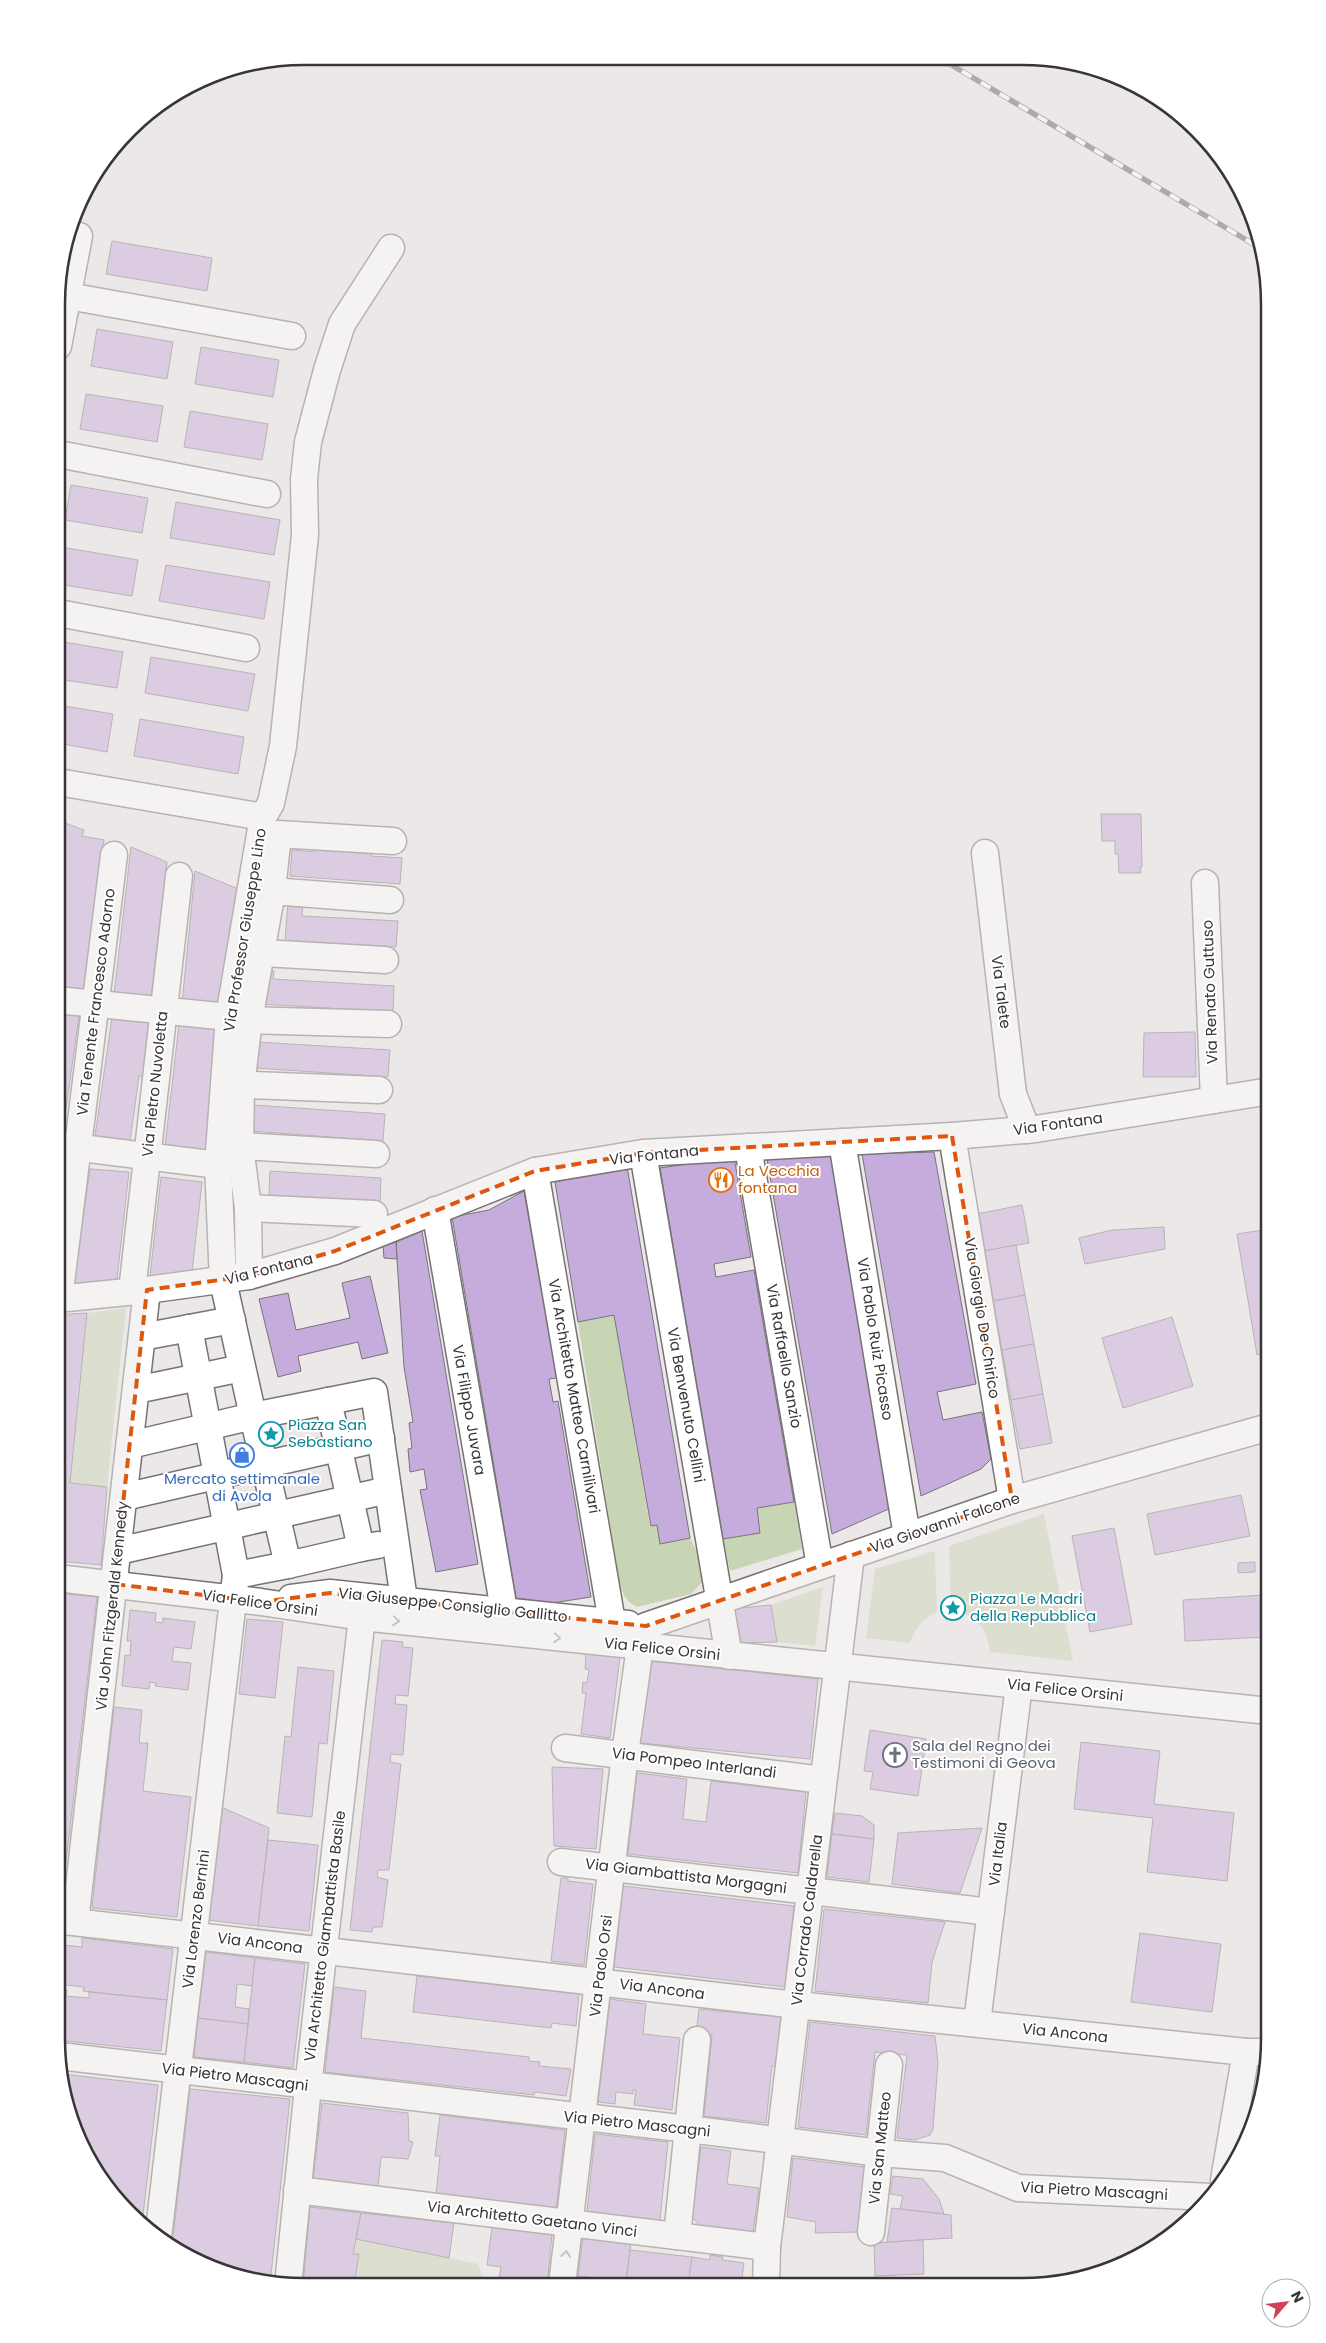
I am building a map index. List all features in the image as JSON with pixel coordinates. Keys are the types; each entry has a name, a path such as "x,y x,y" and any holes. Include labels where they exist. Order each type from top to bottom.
{"street":[{"path":"65,311 79,236"},
{"name":"Via Professor Giuseppe Lino","path":"288,1565 223,1281 218,1165 233,1085 239,1019 250,952 263,818 271,803 283,746 305,535 304,479 308,442 327,370 342,324 391,248"},
{"path":"68,296 292,336"},
{"path":"65,455 267,494"},
{"path":"65,614 246,648"},
{"path":"65,783 263,818"},
{"path":"385,960 250,952 272,891 278,834 393,841"},
{"name":"Via Talete","path":"985,852 1014,1094 1027,1130"},
{"name":"Via Tenente Francesco Adorno","path":"65,1192 68,1146 95,1004 114,854"},
{"name":"Via Pietro Nuvoletta","path":"140,1291 147,1156 179,876"},
{"name":"Via Renato Guttuso","path":"1205,884 1214,1100"},
{"path":"272,891 390,900"},
{"path":"65,1001 164,1009 239,1019 388,1024"},
{"path":"249,1276 248,1208 233,1085 378,1090"},
{"name":"Via Fontana","path":"65,1298 223,1281 249,1276 335,1252 535,1171 642,1153 952,1136 1027,1130 1261,1092"},
{"name":"Via Giorgio De Chirico","path":"952,1136 1012,1500"},
{"name":"Via Pablo Ruiz Picasso","path":"842,1142 907,1536"},
{"path":"68,1146 218,1165"},
{"path":"240,1146 376,1154"},
{"name":"Via Raffaello Sanzio","path":"748,1147 820,1566"},
{"name":"Via Benvenuto Cellini","path":"642,1153 729,1656"},
{"name":"Via Architetto Matteo Carnilivari","path":"535,1171 612,1622"},
{"path":"248,1208 374,1214"},
{"name":"Via Filippo Juvara","path":"435,1210 504,1610"},
{"name":"Via John Fitzgerald Kennedy","path":"66,1921 118,1551 142,1337 140,1291"},
{"path":"142,1337 232,1320"},
{"name":"Via Lorenzo Bernini","path":"159,2229 234,1587 226,1526 190,1328"},
{"path":"136,1390 242,1368"},
{"path":"130,1445 254,1416 374,1392 404,1600"},
{"path":"328,1401 361,1548"},
{"name":"Via Giovanni Falcone","path":"643,1637 720,1601 1012,1500 1261,1430"},
{"path":"124,1496 380,1438"},
{"path":"118,1551 388,1490"},
{"path":"234,1587 288,1565 396,1541"},
{"name":"Via Corrado Caldarella","path":"766,2278 767,2247 851,1555"},
{"name":"Via Felice Orsini","path":"65,1579 114,1584 234,1587 261,1602 362,1617 643,1637 729,1656 1261,1710"},
{"name":"Via Giuseppe Consiglio Gallitto","path":"261,1602 330,1593 612,1622 643,1637"},
{"name":"Via Architetto Giambattista Basile","path":"289,2277 308,2086 362,1617"},
{"name":"Via Paolo Orsi","path":"563,2278 625,1754 643,1637"},
{"name":"Via Italia","path":"977,2023 1019,1685"},
{"name":"Via Pompeo Interlandi","path":"565,1748 823,1780"},
{"name":"Via Giambattista Morgagni","path":"561,1862 991,1912"},
{"name":"Via Ancona","path":"66,1921 797,2005 1258,2052"},
{"path":"677,2236 697,2040"},
{"path":"1231,2155 1258,2052"},
{"name":"Via Pietro Mascagni","path":"66,2057 583,2118 688,2128 880,2153 945,2158 1018,2188 1202,2197"},
{"name":"Via San Matteo","path":"871,2232 888,2065"},
{"name":"Via Architetto Gaetano Vinci","path":"297,2190 767,2247"}],"highlighted area":[{"path":"952,1136 1012,1500 646,1626 330,1593 261,1602 114,1584 147,1290 249,1276 335,1251 535,1171 643,1153"}],"green space":[{"path":"126,1308 107,1487 70,1483 87,1313"},
{"path":"614,1315 650,1526 657,1525 661,1544 690,1538 697,1552 702,1582 691,1594 637,1607 625,1596 619,1580 578,1322"},
{"path":"794,1502 802,1549 730,1571 723,1539 760,1533 757,1508"},
{"path":"1044,1514 1073,1661 990,1652 986,1635 979,1624 968,1615 951,1610 949,1546"},
{"path":"935,1551 937,1612 920,1624 910,1643 866,1638 875,1569"},
{"path":"823,1587 815,1646 777,1642 771,1605"},
{"path":"356,2239 478,2264 483,2278 355,2278 358,2254 353,2254"}],"building":[{"path":"112,241 212,258 207,291 106,274"},
{"path":"97,329 173,342 167,379 91,366"},
{"path":"201,347 279,360 273,397 195,384"},
{"path":"86,394 163,406 157,442 80,429"},
{"path":"190,411 268,424 262,460 184,447"},
{"path":"71,485 148,498 142,533 65,520"},
{"path":"176,502 280,520 274,555 170,538"},
{"path":"65,548 138,560 132,596 65,585"},
{"path":"166,565 270,582 264,619 159,601"},
{"path":"65,642 123,652 117,688 65,680"},
{"path":"151,657 255,674 248,711 145,693"},
{"path":"65,706 113,714 107,752 65,744"},
{"path":"140,719 244,737 238,774 134,756"},
{"path":"1101,814 1141,814 1141,873 1119,873 1118,854 1115,854 1115,841 1102,841"},
{"path":"65,823 84,830 82,836 104,840 83,993 65,991"},
{"path":"315,844 371,848 371,856 402,858 400,884 290,876 292,850 314,852"},
{"path":"131,847 167,862 151,998 114,995"},
{"path":"195,871 238,889 233,926 230,926 222,1008 182,1004"},
{"path":"288,903 303,904 302,916 398,921 396,947 285,941"},
{"path":"263,970 274,971 273,979 394,986 393,1012 261,1004"},
{"path":"65,1014 79,1015 65,1116"},
{"path":"112,1017 151,1019 143,1077 139,1076 130,1141 95,1136"},
{"path":"179,1024 219,1028 206,1150 165,1146"},
{"path":"1195,1032 1196,1077 1143,1077 1144,1033"},
{"path":"257,1042 390,1050 388,1077 255,1068"},
{"path":"253,1105 385,1114 383,1141 251,1131"},
{"path":"934,1152 976,1384 937,1392 943,1420 982,1412 991,1459 981,1469 921,1496 862,1154"},
{"path":"831,1155 891,1508 832,1534 767,1159"},
{"path":"734,1157 751,1257 714,1264 716,1277 754,1270 794,1502 757,1508 760,1533 723,1539 660,1168"},
{"path":"627,1166 690,1538 660,1544 657,1525 651,1526 614,1315 578,1322 555,1182"},
{"path":"90,1169 129,1172 117,1279 74,1284"},
{"path":"270,1171 381,1178 380,1204 269,1196"},
{"path":"161,1177 202,1182 192,1272 150,1276"},
{"path":"524,1191 557,1378 549,1379 553,1402 558,1401 591,1597 552,1603 516,1598 452,1217 489,1210"},
{"path":"1022,1205 1029,1243 984,1251 977,1214"},
{"path":"1164,1227 1165,1249 1085,1264 1079,1238 1112,1230"},
{"path":"1261,1230 1261,1354 1257,1355 1237,1234"},
{"path":"422,1231 478,1564 436,1572 420,1490 427,1489 424,1469 410,1472 408,1449 412,1448 409,1423 413,1422 404,1367 396,1242"},
{"path":"396,1242 397,1259 384,1258 383,1246"},
{"path":"1016,1245 1025,1295 993,1301 984,1251"},
{"path":"370,1276 388,1353 362,1359 358,1342 298,1356 301,1371 278,1377 259,1299 288,1293 296,1330 350,1318 342,1283"},
{"path":"1025,1295 1034,1344 1002,1350 993,1301"},
{"path":"87,1313 70,1483 107,1487 101,1565 65,1562 65,1314"},
{"path":"1172,1317 1193,1386 1123,1408 1102,1338"},
{"path":"1034,1344 1043,1394 1011,1400 1002,1350"},
{"path":"1043,1394 1052,1443 1020,1449 1011,1400"},
{"path":"1241,1495 1250,1536 1155,1555 1147,1514"},
{"path":"1114,1528 1132,1624 1090,1632 1072,1536"},
{"path":"1255,1562 1255,1572 1238,1573 1238,1563"},
{"path":"65,1594 97,1597 65,1870"},
{"path":"1261,1595 1261,1637 1185,1641 1183,1600"},
{"path":"771,1605 777,1642 736,1643 731,1609"},
{"path":"130,1610 156,1613 155,1622 163,1623 163,1618 195,1622 191,1649 174,1647 172,1661 191,1663 188,1690 155,1686 156,1683 150,1682 149,1689 122,1686 125,1655 130,1656 131,1641 127,1641"},
{"path":"247,1619 283,1622 275,1698 239,1694"},
{"path":"382,1640 403,1642 402,1647 413,1648 408,1696 396,1695 395,1704 407,1705 403,1755 391,1754 390,1762 401,1764 389,1870 378,1870 377,1877 388,1880 382,1927 373,1927 372,1932 350,1930"},
{"path":"586,1653 620,1657 610,1738 581,1734 586,1693 582,1693 583,1682 587,1683 589,1670 585,1669"},
{"path":"650,1661 818,1679 810,1759 640,1743"},
{"path":"298,1667 334,1671 327,1744 319,1743 312,1817 277,1813 285,1736 291,1737"},
{"path":"114,1707 142,1710 139,1743 148,1743 143,1791 191,1797 177,1917 92,1908"},
{"name":"Sala del Regno dei Testimoni di Geova","path":"870,1730 926,1739 918,1796 870,1789 873,1772 864,1771"},
{"path":"1081,1742 1160,1751 1154,1804 1234,1813 1227,1881 1147,1872 1153,1818 1074,1809"},
{"path":"552,1767 603,1769 596,1849 554,1846"},
{"path":"637,1773 687,1779 683,1819 706,1822 711,1781 806,1792 798,1873 628,1854"},
{"path":"221,1807 269,1828 258,1926 207,1920"},
{"path":"835,1813 862,1816 874,1825 874,1839 832,1834"},
{"path":"982,1828 960,1893 892,1884 898,1833"},
{"path":"832,1834 874,1839 869,1882 827,1877"},
{"path":"268,1840 318,1845 309,1931 258,1926"},
{"path":"561,1878 568,1878 568,1881 593,1884 584,1965 551,1961"},
{"path":"623,1886 794,1906 785,1987 614,1967"},
{"path":"824,1909 945,1922 932,1962 928,2003 815,1991"},
{"path":"1140,1933 1221,1944 1212,2012 1131,2002"},
{"path":"82,1938 173,1949 167,2000 83,1991 84,1987 65,1985 65,1945 82,1947"},
{"path":"206,1952 255,1958 252,1986 237,1984 235,2007 249,2009 248,2024 198,2018"},
{"path":"255,1958 305,1964 293,2068 244,2062"},
{"path":"417,1976 579,1994 576,2026 552,2023 551,2028 413,2012"},
{"path":"334,1987 366,1991 361,2038 529,2057 529,2061 540,2062 539,2066 571,2069 566,2096 535,2092 534,2095 325,2072"},
{"path":"65,1990 67,1990 66,1996 89,1998 89,1992 167,2000 161,2051 65,2041"},
{"path":"610,1999 646,2004 643,2034 680,2038 672,2110 634,2105 636,2090 633,2090 633,2094 616,2092 615,2104 598,2102"},
{"path":"699,2009 781,2017 776,2066 772,2066 766,2123 704,2116 712,2035 696,2033"},
{"path":"198,2018 248,2024 244,2062 194,2057"},
{"path":"810,2022 935,2036 938,2062 933,2129 930,2135 915,2140 897,2138 907,2055 875,2052 866,2135 798,2127"},
{"path":"68,2075 158,2085 143,2216 124,2197 105,2172 90,2145 73,2101"},
{"path":"190,2089 290,2099 271,2276 242,2270 213,2260 173,2239"},
{"path":"322,2103 408,2113 409,2141 413,2142 408,2159 381,2157 378,2188 313,2180"},
{"path":"440,2115 565,2130 556,2210 436,2195 440,2156 435,2156"},
{"path":"595,2134 668,2142 660,2220 587,2212"},
{"path":"701,2147 731,2151 727,2184 759,2188 753,2233 700,2226 692,2217"},
{"path":"793,2158 865,2167 857,2232 815,2233 816,2222 787,2217"},
{"path":"893,2176 923,2179 939,2199 944,2214 900,2209 903,2196 890,2194"},
{"path":"310,2207 361,2213 353,2254 359,2254 355,2278 304,2278"},
{"path":"892,2208 951,2215 952,2238 887,2242"},
{"path":"361,2213 454,2223 449,2258 356,2239"},
{"path":"492,2227 552,2234 548,2278 499,2278 501,2267 487,2265"},
{"path":"583,2237 631,2243 627,2278 578,2276"},
{"path":"923,2240 924,2274 875,2276 874,2243"},
{"path":"630,2250 692,2257 689,2278 627,2278"},
{"path":"710,2255 723,2257 722,2260 744,2263 742,2278 689,2278 692,2257 710,2260"},
{"path":"578,2276 596,2278 578,2278"}],"railway":[{"path":"951,65 1253,244"}],"place":[{"name":"La Vecchia fontana","path":"721,1180"},
{"name":"Piazza San Sebastiano","path":"271,1434"},
{"name":"Mercato settimanale di Avola","path":"242,1455"},
{"name":"Piazza Le Madri della Repubblica","path":"953,1608"},
{"name":"Sala del Regno dei Testimoni di Geova","path":"895,1755"}]}
